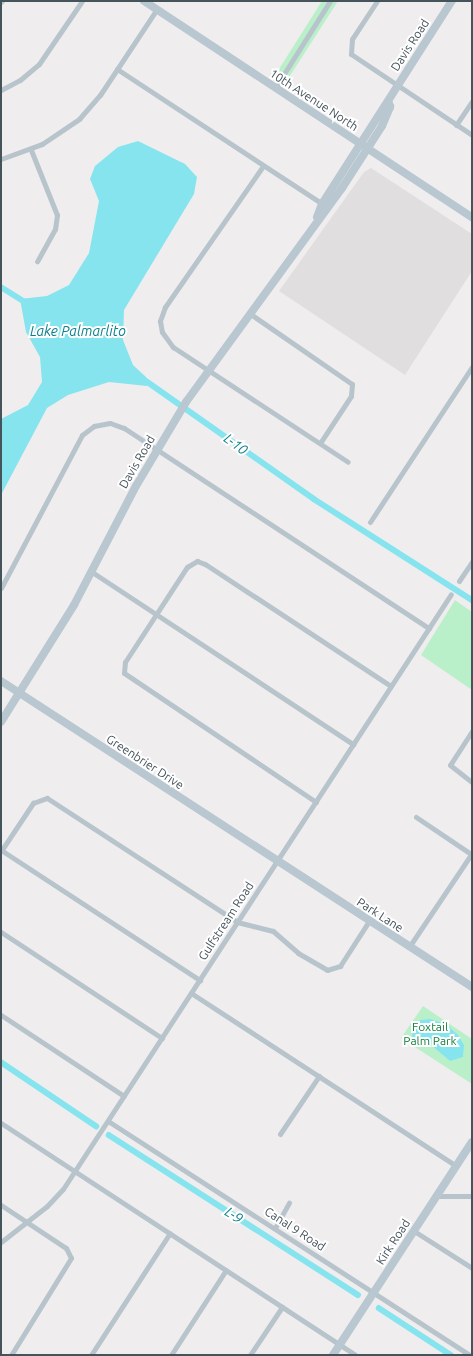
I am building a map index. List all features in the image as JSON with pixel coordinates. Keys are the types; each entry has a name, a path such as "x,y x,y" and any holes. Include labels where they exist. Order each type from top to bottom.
{"street":[{"path":"1,90 39,64 82,1"},
{"name":"10th Avenue North","path":"144,1 472,217"},
{"path":"275,88 330,1"},
{"path":"377,1 352,39 349,50 354,58 472,136"},
{"name":"Davis Road","path":"1,722 20,694 92,572 157,450 186,402 313,226 360,144 389,103 397,86 452,1"},
{"path":"1,159 31,150 79,119 117,70 154,6"},
{"path":"117,70 325,206"},
{"path":"456,125 472,101"},
{"name":"Davis Road","path":"325,206 369,149 390,107 389,103"},
{"path":"31,150 57,215 55,229 36,261"},
{"path":"263,166 160,318 162,332 167,342 348,462"},
{"path":"249,313 350,381 351,396 320,443"},
{"path":"370,522 472,367"},
{"path":"1,588 88,430 101,424 117,425 429,628"},
{"path":"316,802 126,677 125,662 156,614 187,567 201,562 391,686"},
{"path":"460,581 472,562"},
{"path":"92,572 353,744"},
{"name":"Gulfstream Road","path":"1,1242 54,1200 75,1171 450,594"},
{"name":"Greenbrier Drive","path":"1,681 277,862"},
{"path":"472,730 450,765 472,782"},
{"path":"200,980 2,850 33,803 47,798 238,922 252,924 273,932 298,953 331,971 340,966 369,921"},
{"path":"409,947 471,856 416,817"},
{"name":"Park Lane","path":"277,862 472,987"},
{"path":"1,932 162,1038"},
{"path":"191,993 456,1166"},
{"path":"1,1015 124,1096"},
{"path":"280,1134 319,1076"},
{"name":"Canal 9 Road","path":"108,1121 470,1355"},
{"path":"1,1123 355,1355"},
{"name":"Kirk Road","path":"333,1355 472,1142"},
{"path":"436,1196 472,1196"},
{"path":"275,1228 290,1203"},
{"path":"1,1206 66,1248 71,1258 11,1355"},
{"path":"414,1231 472,1268"},
{"path":"91,1355 170,1234"},
{"path":"171,1355 226,1270"},
{"path":"250,1355 282,1307"}],"shaded area":[{"path":"371,168 472,234 472,271 405,375 279,291 364,172"}],"green space":[{"path":"322,1 338,1 284,85 274,77"},
{"path":"455,600 472,612 472,690 421,655"},
{"name":"Foxtail Palm Park","path":"423,1006 472,1039 472,1084 401,1038"}],"water":[{"name":"Lake Palmarlito","path":"138,141 185,164 197,177 194,194 124,310 123,340 133,365 146,377 147,386 109,382 68,395 47,408 1,495 1,419 28,405 42,382 40,357 26,332 20,299 47,296 69,285 89,253 99,201 90,179 95,166 118,147"},
{"path":"430,1019 446,1024 458,1035 464,1045 463,1057 450,1061 430,1044 416,1042 412,1036 414,1029 420,1020"}],"waterway":[{"name":"L-10","path":"1,287 25,302"},
{"name":"L-10","path":"142,378 314,499 472,600"},
{"name":"L-9","path":"1,1062 96,1126"},
{"name":"L-9","path":"109,1135 358,1295"},
{"name":"L-9","path":"379,1308 451,1355"}]}
